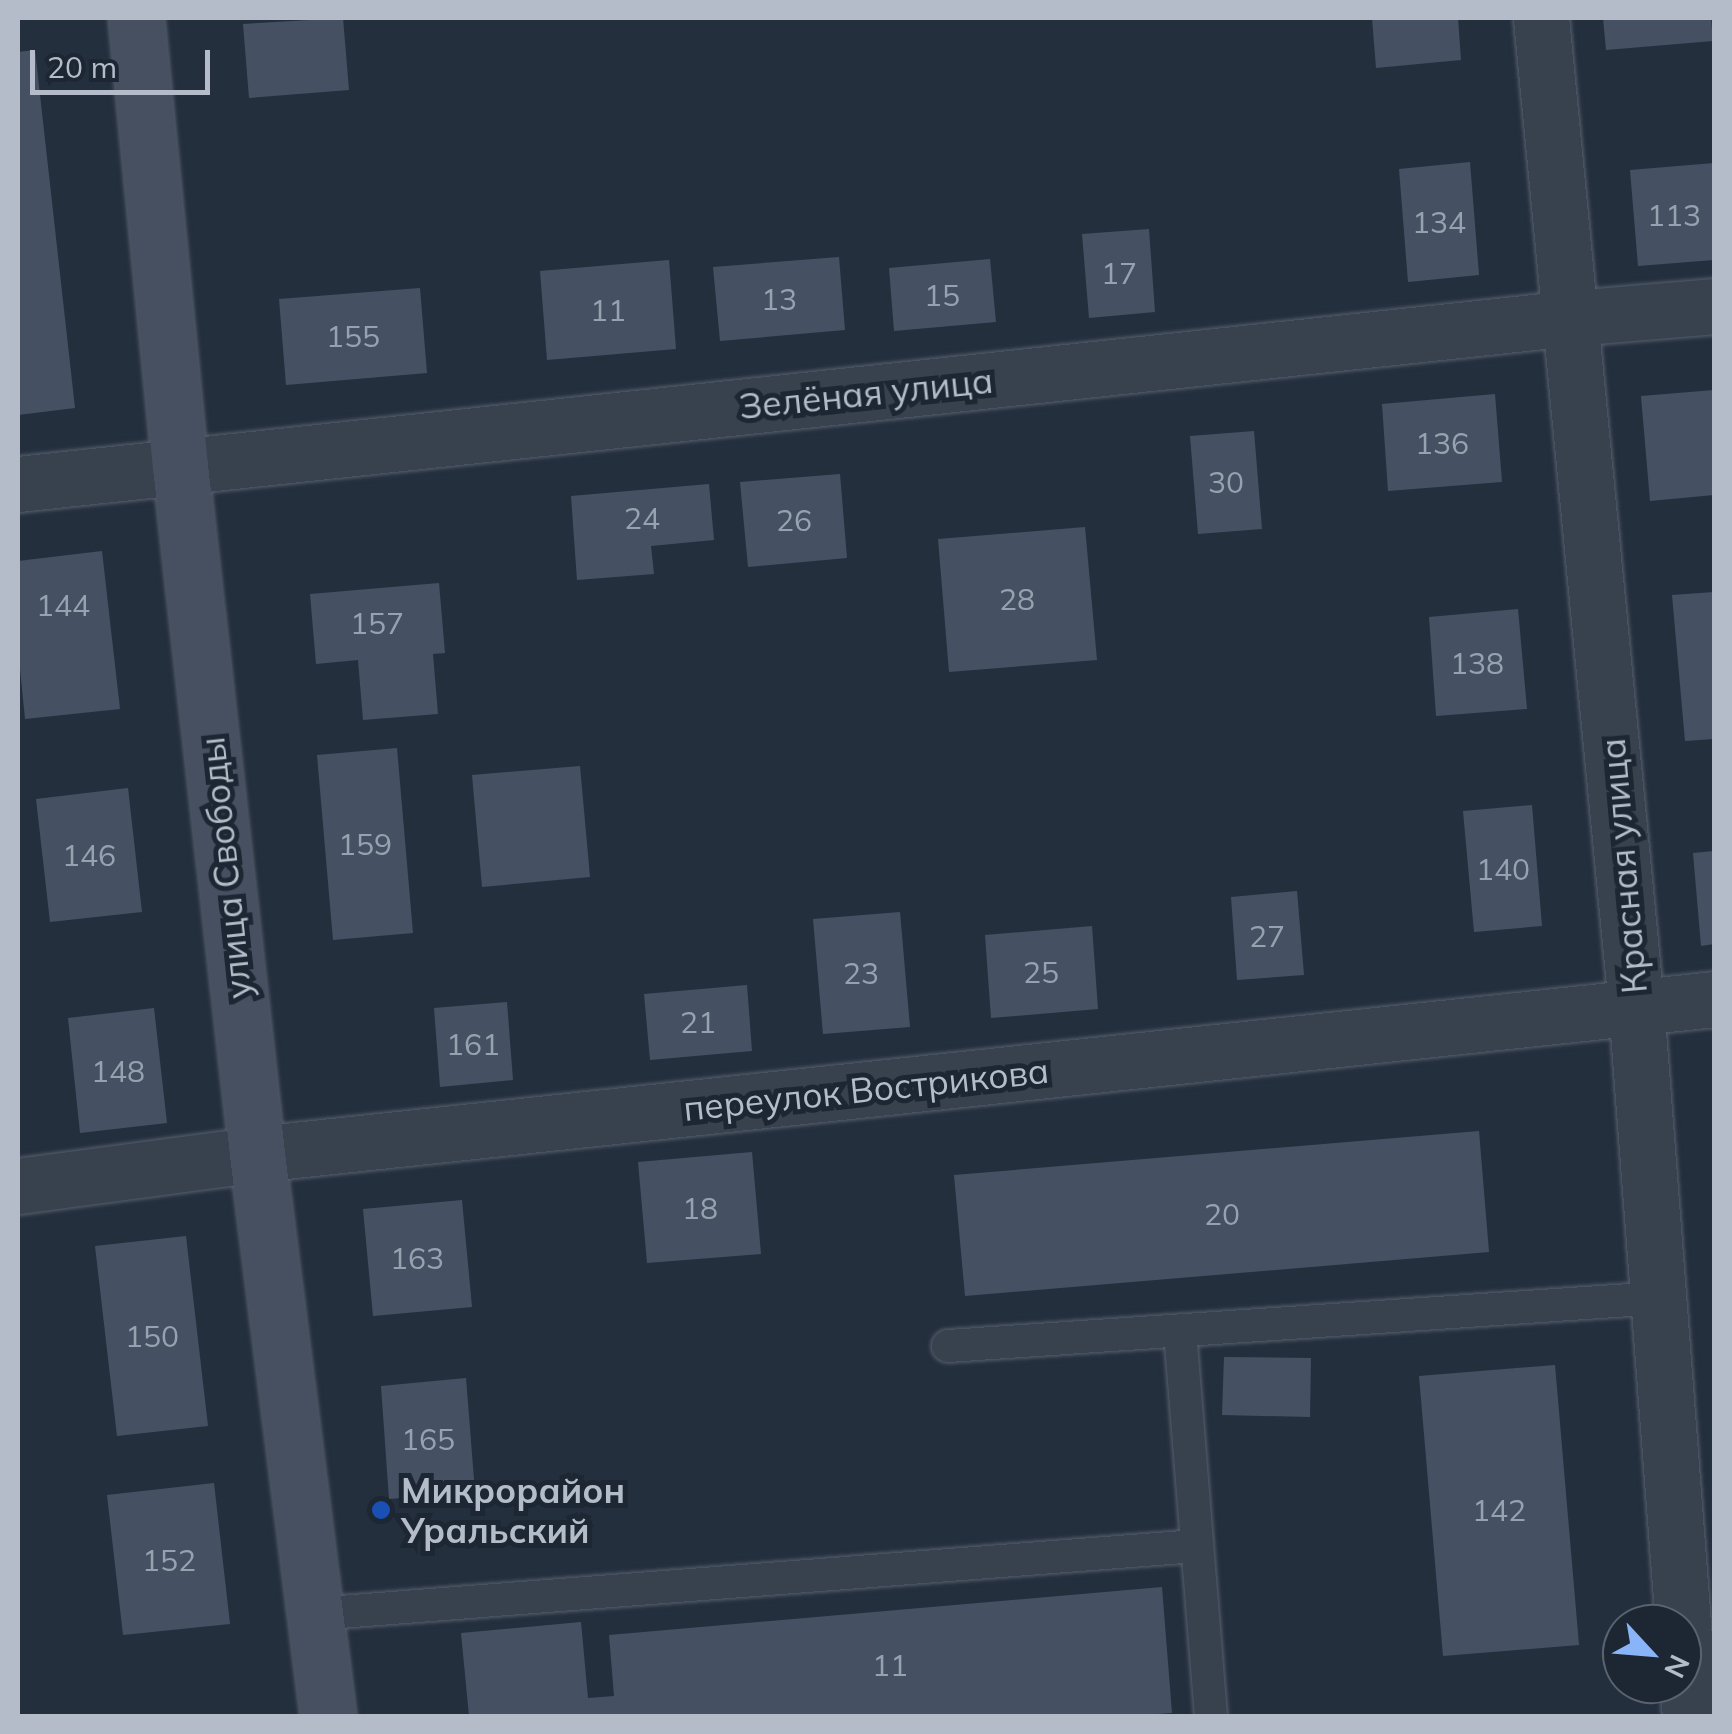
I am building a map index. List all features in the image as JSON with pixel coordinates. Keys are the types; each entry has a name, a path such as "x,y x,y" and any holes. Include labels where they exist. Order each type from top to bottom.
{"street":[{"name":"улица Свободы","path":"136,18 180,466 257,1154 328,1716"},
{"name":"Красная улица","path":"1541,18 1636,1005 1691,1715"},
{"name":"Зелёная улица","path":"18,484 1714,306"},
{"name":"переулок Вострикова","path":"18,1186 257,1154 1636,1005 1714,1000"}],"lane":[{"path":"948,1346 1658,1298"},
{"path":"1180,1331 1211,1716"},
{"path":"314,1614 1196,1546"}],"building":[{"path":"343,18 349,90 249,98 243,24"},
{"path":"1372,18 1458,18 1461,60 1376,68"},
{"path":"1603,18 1711,18 1713,41 1606,50"},
{"path":"35,50 75,408 18,415 18,52"},
{"path":"1470,162 1479,275 1408,282 1399,169"},
{"path":"1714,163 1714,260 1638,266 1630,170"},
{"path":"1149,229 1155,312 1089,318 1082,234"},
{"path":"839,257 845,330 720,341 713,267"},
{"path":"990,259 996,322 894,331 889,268"},
{"path":"669,260 676,349 547,360 540,271"},
{"path":"420,288 427,373 286,385 279,299"},
{"path":"1714,390 1714,495 1650,501 1641,396"},
{"path":"1495,394 1502,482 1388,491 1382,404"},
{"path":"1254,431 1262,529 1198,534 1190,436"},
{"path":"840,474 847,558 748,567 740,482"},
{"path":"709,484 714,540 651,546 654,574 577,580 571,496"},
{"path":"1085,527 1097,660 949,672 938,539"},
{"path":"102,551 120,709 25,719 18,648 18,561"},
{"path":"439,583 445,653 433,654 438,714 363,720 358,660 316,664 310,594"},
{"path":"1714,592 1714,739 1685,741 1672,595"},
{"path":"1518,609 1527,709 1436,716 1429,617"},
{"path":"397,748 413,933 333,940 317,755"},
{"path":"580,766 590,877 482,887 472,775"},
{"path":"128,788 142,912 50,922 36,799"},
{"path":"1532,805 1542,926 1474,932 1463,811"},
{"path":"1714,851 1714,944 1701,946 1693,853"},
{"path":"1297,891 1304,975 1237,980 1231,897"},
{"path":"900,912 910,1027 823,1034 813,919"},
{"path":"1092,926 1098,1009 991,1018 985,935"},
{"path":"747,985 752,1051 650,1060 644,994"},
{"path":"507,1002 513,1080 440,1087 434,1008"},
{"path":"154,1008 167,1123 80,1133 68,1018"},
{"path":"1479,1131 1489,1252 965,1296 954,1175"},
{"path":"752,1152 761,1254 647,1263 638,1162"},
{"path":"462,1200 472,1307 373,1316 363,1209"},
{"path":"186,1236 208,1426 117,1436 95,1246"},
{"path":"1224,1357 1311,1358 1310,1417 1222,1415"},
{"path":"1555,1365 1579,1645 1443,1656 1419,1376"},
{"path":"466,1378 475,1492 389,1499 381,1386"},
{"path":"214,1483 230,1624 123,1635 107,1495"},
{"path":"1162,1587 1172,1713 469,1716 461,1633 581,1622 588,1698 614,1696 609,1635"}],"place":[{"name":"Микрорайон Уральский","path":"381,1510"}]}
